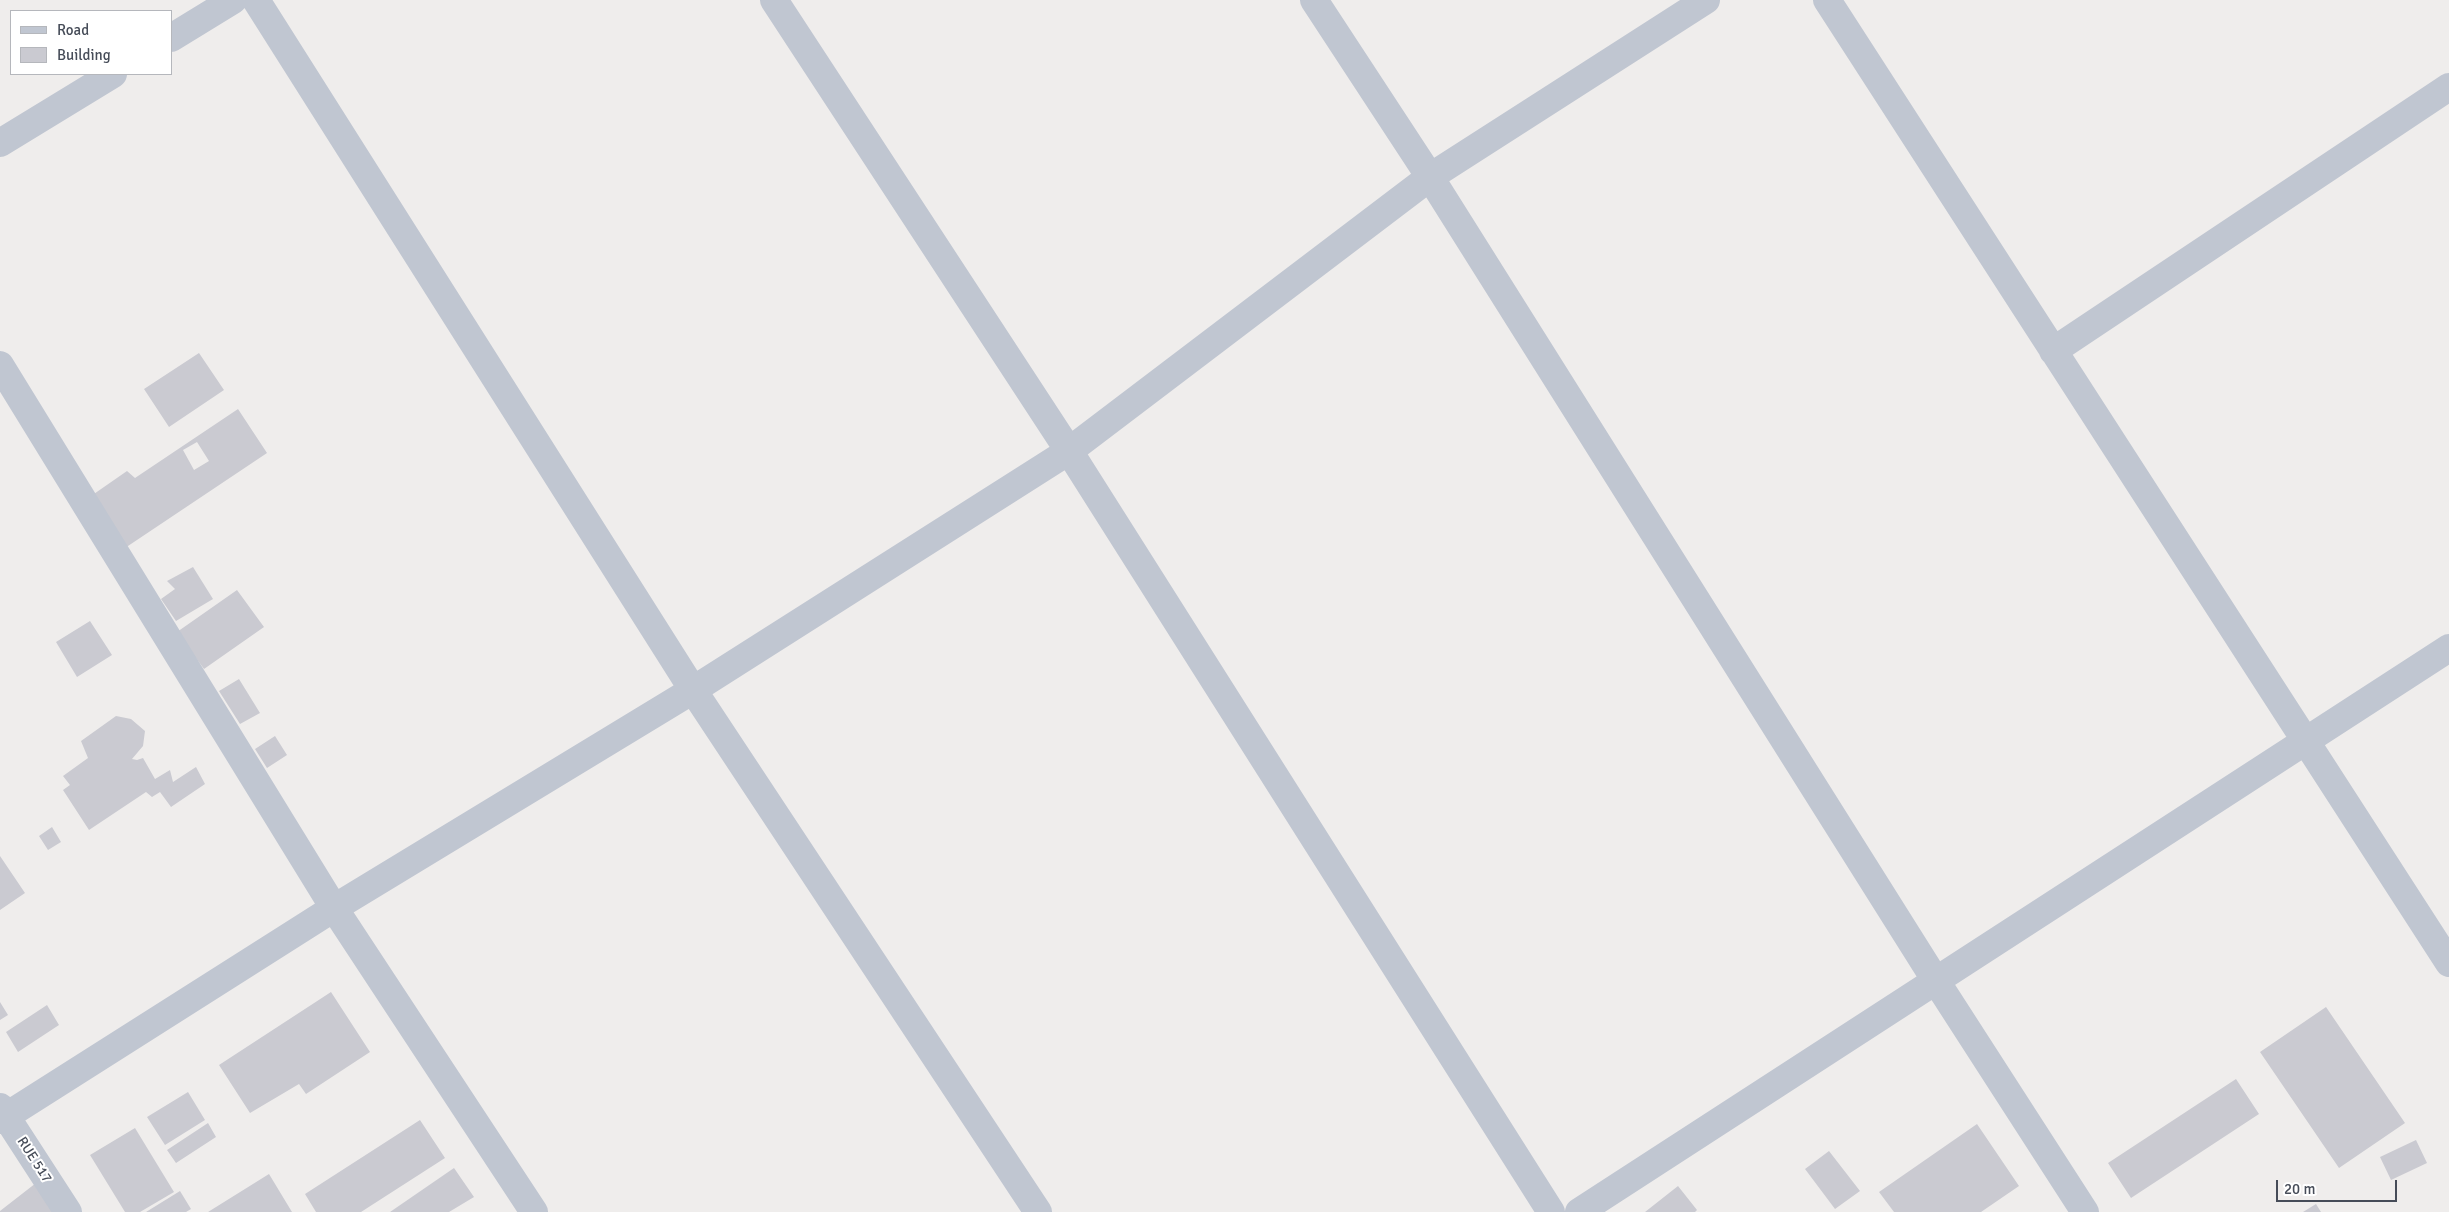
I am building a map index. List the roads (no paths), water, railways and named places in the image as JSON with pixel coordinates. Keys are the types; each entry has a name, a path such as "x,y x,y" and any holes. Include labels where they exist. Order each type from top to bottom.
{"street":[{"path":"172,37 233,0"},
{"path":"256,0 693,690 1038,1212"},
{"path":"774,0 1069,451 1551,1212"},
{"path":"1314,0 1430,177 1936,981 2085,1212"},
{"path":"2,1114 334,908 693,690 1069,451 1430,177 1706,0"},
{"path":"1827,0 2449,964"},
{"path":"0,143 111,75"},
{"path":"2053,351 2449,87"},
{"path":"0,364 334,908 534,1212"},
{"path":"1579,1212 2449,648"},
{"name":"RUE 517","path":"2,1114 68,1212"}]}
